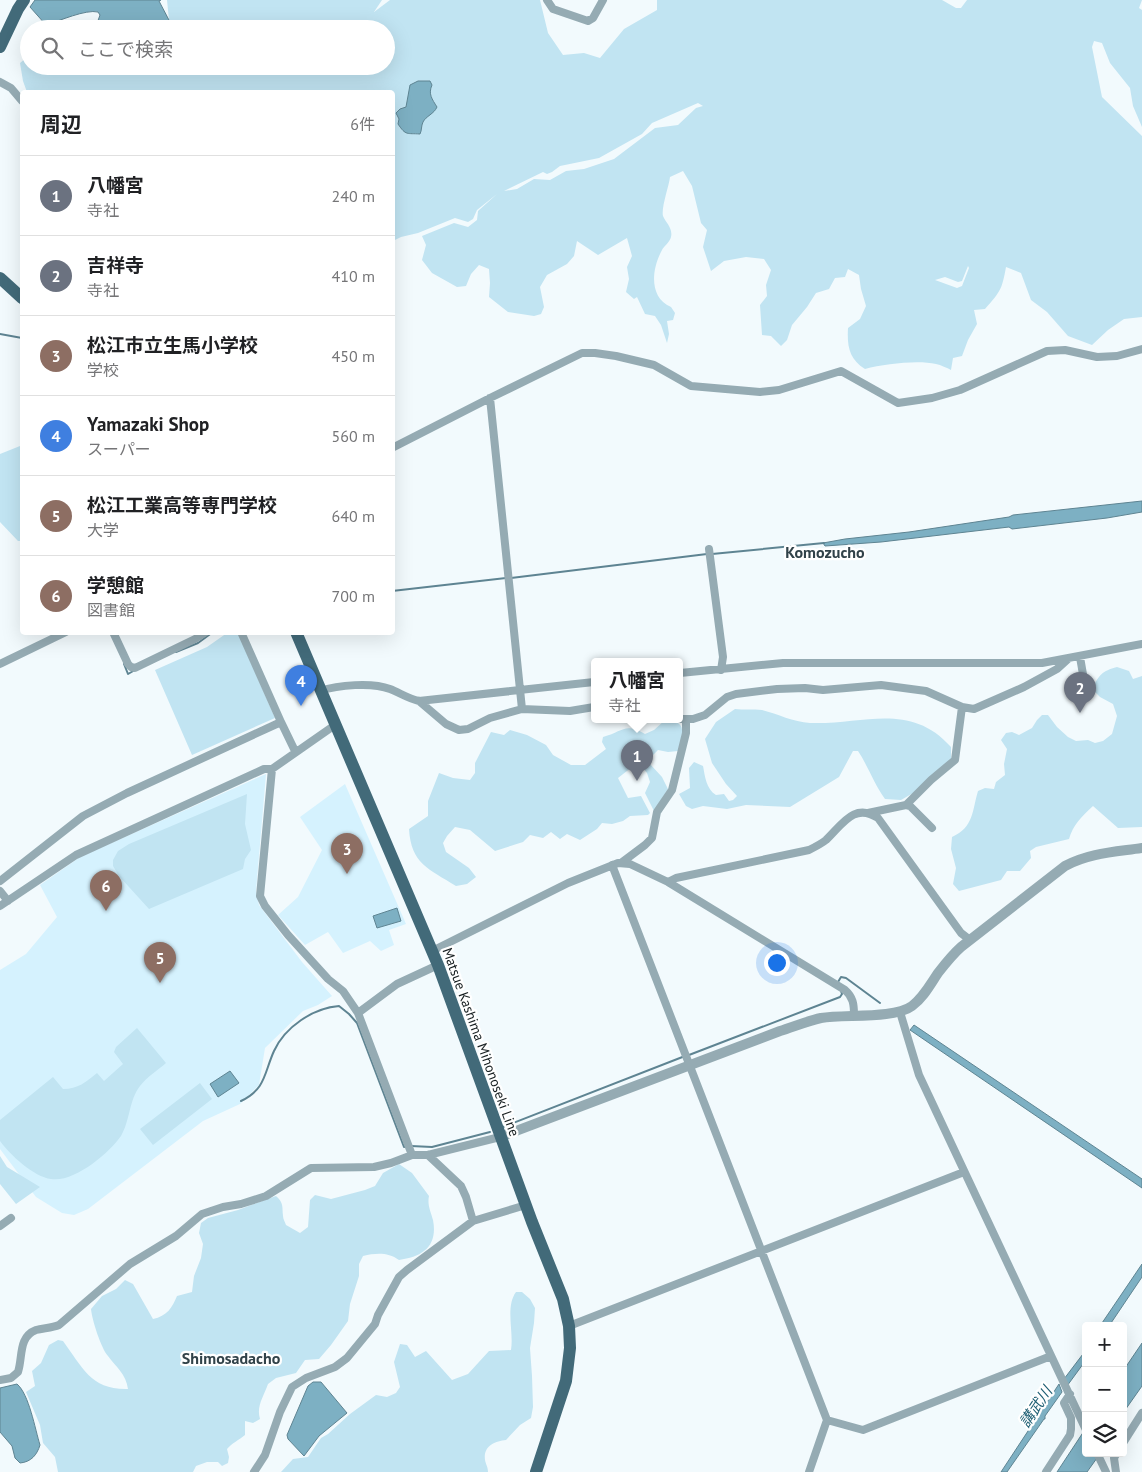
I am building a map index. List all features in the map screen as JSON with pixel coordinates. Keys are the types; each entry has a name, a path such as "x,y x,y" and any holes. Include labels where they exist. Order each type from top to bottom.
{"main road":[{"path":"0,47 24,0"},
{"path":"0,278 20,296"},
{"name":"Matsue Kashima Mihonoseki Line","path":"297,635 438,965 500,1137 563,1299 569,1326 570,1348 566,1381 536,1472"}],"street":[{"path":"547,0 553,9 588,21 593,18 603,0"},
{"path":"0,82 11,88 20,99"},
{"path":"395,446 575,355 586,352 616,356 654,365 691,386 760,392 779,390 840,371 898,403 946,395 979,383 1047,351 1064,350 1097,357 1117,356 1142,349"},
{"path":"490,398 522,709"},
{"path":"709,549 724,657 721,670"},
{"path":"0,664 60,635"},
{"path":"115,635 128,664 135,668 201,635"},
{"path":"242,635 295,751"},
{"path":"683,672 721,670 783,663 1028,664 1080,657 1142,644"},
{"path":"1079,697 1079,692 1085,686 1080,657"},
{"path":"621,863 652,838 657,812 672,790 686,734 683,719 693,719 705,715 726,697 791,689 823,690 881,685 926,691 974,709 1009,694 1057,669 1068,659"},
{"path":"320,691 334,688 377,686 388,688 419,701 591,682"},
{"path":"419,701 446,724 459,730 468,729 490,718 522,709 570,711 591,707"},
{"path":"668,882 684,876 809,850 826,840 849,817 858,813 868,813 906,805 931,780 955,760 962,706"},
{"path":"0,882 89,812 281,722"},
{"path":"0,906 76,855 264,769 272,769 295,751 335,725"},
{"path":"272,769 261,877 262,900 288,935 328,979 343,991 358,1012 412,1155"},
{"path":"906,805 910,806 932,828"},
{"path":"868,813 878,818 961,933 970,940"},
{"path":"0,1380 11,1378 18,1372 22,1344 26,1338 36,1330 50,1329 59,1325 130,1264 176,1236 202,1214 266,1196 312,1168 374,1167 412,1155 428,1155 500,1137 818,1019 854,1015 888,1015 900,1012 912,1006 923,995 948,960 970,940 1064,866 1088,856 1142,848"},
{"path":"432,951 568,883 612,865 630,864 668,882 845,990 852,996 854,1015"},
{"path":"612,865 827,1420 809,1472"},
{"path":"0,891 8,901"},
{"path":"358,1012 397,984 438,965"},
{"path":"900,1012 913,1061 1082,1422"},
{"path":"428,1155 461,1186 473,1221"},
{"path":"569,1326 964,1172"},
{"path":"254,1472 265,1455 280,1412 292,1387 306,1378 335,1367 347,1358 375,1324 399,1277 473,1221 526,1204"},
{"path":"0,1226 11,1218"},
{"path":"827,1420 863,1430 1051,1356"},
{"path":"1046,1472 1070,1435 1071,1418 1064,1403 1070,1394"},
{"path":"1127,1437 1142,1413"},
{"path":"1099,1457 1106,1472"},
{"path":"1115,1457 1116,1472"}],"shaded area":[{"path":"35,0 161,0 159,1 169,20 98,20 100,15 98,12 93,12 61,20 42,20 30,7"},
{"path":"167,0 382,0 374,12 390,0 540,0 548,33 563,55 584,53 600,58 624,29 657,10 657,0 942,0 956,8 961,8 967,0 1142,0 1139,8 1142,10 1142,127 1133,106 1130,88 1110,63 1102,43 1094,41 1092,47 1102,97 1142,136 1142,317 1124,319 1108,330 1092,345 1068,336 1047,312 1031,300 1021,273 1006,267 1000,290 985,309 974,310 977,324 962,356 953,358 951,370 938,364 920,362 891,364 865,369 855,361 850,352 848,341 848,328 860,319 866,306 859,275 848,269 845,277 835,278 829,289 816,293 792,325 787,340 781,346 771,336 762,335 760,305 767,296 766,285 771,270 764,259 746,257 724,261 711,271 703,247 707,230 701,223 692,186 683,171 670,177 663,216 670,228 671,237 663,248 654,273 655,289 658,296 675,313 673,320 667,321 669,334 667,343 661,325 655,316 645,314 637,297 634,299 626,292 629,279 627,267 632,256 627,238 598,255 577,241 574,256 567,264 547,275 540,287 544,307 541,314 534,316 508,312 489,297 489,269 479,265 471,274 466,286 457,287 432,273 422,260 426,245 422,236 454,223 468,227 477,220 478,211 497,194 477,210 473,219 468,222 455,218 395,240 395,90 26,90 22,75 395,75 395,20 169,20","holes":["698,103 703,106 696,108 678,125 655,128 614,159 584,169 566,171 550,180 534,179 517,189 504,191 543,172 547,174 552,172 560,166 599,158 642,134 652,123","968,266 969,268 962,286 957,288 935,280 945,277 958,282 962,281"]},
{"path":"418,81 430,81 432,85 431,96 437,107 423,122 420,134 409,134 398,124 399,119 396,113 406,107 410,85"},
{"path":"20,446 20,541 0,522 0,454"},
{"path":"1142,501 1142,512 1107,518 881,542 825,546 823,543 909,532 1013,515"},
{"path":"224,635 239,635 275,718 192,755 155,670 207,647"},
{"path":"1117,667 1129,671 1133,679 1142,676 1142,827 1118,828 1093,806 1078,821 1069,839 1036,847 1030,851 1031,858 1020,871 1007,871 1001,880 959,891 953,884 956,868 951,849 952,837 965,828 971,818 978,791 985,788 994,789 996,782 1005,775 1004,764 1007,749 1001,740 1006,733 1012,732 1019,735 1032,728 1042,715 1048,715 1057,727 1068,737 1076,741 1088,740 1095,743 1103,741 1112,734 1117,716 1113,704 1100,697 1092,689 1102,674"},
{"path":"735,709 762,710 792,720 810,723 885,719 919,724 935,733 951,747 951,760 915,792 901,800 885,799 858,751 853,751 839,777 790,807 746,805 727,809 703,806 692,809 686,806 679,794 690,788 689,768 694,762 703,766 706,782 716,795 724,794 729,801 737,796 726,784 712,763 705,739 716,722"},
{"path":"662,723 678,723 681,726 682,734 678,751 658,750 651,757 650,764 662,777 668,789 654,811 645,793 650,782 647,773 642,767 632,767 618,778 628,798 641,796 650,813 648,815 630,816 623,821 612,824 602,823 597,829 580,840 567,834 560,839 551,832 543,838 530,835 523,842 495,851 470,830 455,827 443,843 446,852 469,868 476,877 467,884 456,886 430,870 413,850 409,829 428,816 428,801 439,773 453,778 470,780 475,773 475,763 491,732 504,735 510,730 527,735 546,745 553,755 571,765 585,765 606,749 602,742 603,737 628,728 645,734 654,730"},
{"path":"266,774 256,891 259,905 302,962 332,996 318,1005 303,1011 265,1048 259,1085 240,1104 203,1121 88,1209 74,1215 62,1213 36,1197 0,1149 0,970 26,954 57,917 40,885 80,857"},
{"path":"345,784 406,924 389,930 394,945 381,951 370,941 343,953 328,932 305,945 278,915 298,897 322,850 300,817"},
{"path":"247,794 245,824 251,850 245,859 243,869 149,909 119,876 113,866 113,860 118,851 129,844"},
{"path":"397,908 401,921 377,928 373,916"},
{"path":"914,1025 1142,1179 1142,1188 910,1030"},
{"path":"137,1028 166,1063 146,1080 136,1092 124,1130 115,1143 100,1158 80,1172 60,1179 51,1179 37,1174 16,1159 0,1141 0,1120 53,1077 63,1089 77,1086 97,1073 104,1081 123,1064 114,1052 116,1047"},
{"path":"230,1071 239,1083 218,1097 210,1084"},
{"path":"200,1083 212,1099 153,1145 140,1129"},
{"path":"0,1156 7,1167 40,1187 16,1204 0,1184"},
{"path":"399,1164 412,1173 429,1196 434,1229 431,1243 422,1253 399,1260 382,1254 363,1256 359,1264 359,1276 350,1304 348,1321 319,1359 305,1360 296,1373 276,1378 268,1384 260,1405 260,1419 253,1423 245,1421 245,1435 227,1449 228,1463 222,1466 218,1462 207,1462 196,1466 193,1472 58,1472 55,1457 43,1443 40,1425 26,1392 35,1386 32,1371 41,1363 49,1345 58,1340 63,1341 89,1376 96,1381 105,1386 128,1389 123,1375 105,1352 95,1327 91,1309 102,1296 116,1289 125,1280 133,1284 153,1319 162,1316 171,1308 177,1296 192,1292 194,1276 201,1258 203,1244 199,1233 201,1223 208,1218 238,1210 276,1196 281,1203 286,1225 300,1233 308,1227 310,1200 315,1195 331,1199 365,1190 375,1186 383,1173"},
{"path":"1142,1264 1142,1277 1112,1322 1103,1322"},
{"path":"516,1292 522,1292 530,1299 535,1308 530,1348 533,1407 531,1418 520,1425 506,1440 494,1443 488,1448 485,1460 488,1472 281,1472 293,1459 308,1457 321,1438 376,1395 387,1397 396,1393 400,1387 394,1362 400,1344 407,1345 415,1357 426,1351 452,1380 468,1374 489,1351 511,1350 510,1312"},
{"path":"1142,1343 1142,1386 1127,1407 1127,1367"},
{"path":"1082,1355 1082,1365 1067,1386 1064,1379"},
{"path":"313,1382 321,1382 347,1413 319,1436 304,1456 288,1439 287,1435 308,1386"},
{"path":"17,1384 28,1403 40,1445 33,1457 20,1463 15,1458 12,1446 0,1432 0,1388"},
{"path":"1059,1384 1062,1392 1045,1416 1045,1419 1007,1472 1001,1472"},
{"path":"1082,1434 1082,1457 1097,1458 1087,1472 1057,1472"}],"waterway":[{"path":"0,334 20,338"},
{"path":"712,554 824,543"},
{"path":"511,578 707,554"},
{"path":"395,591 506,578"},
{"path":"176,652 198,643 209,635"},
{"path":"124,664 128,674 135,670"},
{"path":"838,982 841,977 846,978 880,1003"},
{"path":"689,1055 840,997 841,991"},
{"path":"241,1101 260,1086 274,1051 285,1034 301,1020 319,1010 339,1006 357,1023 404,1147 406,1146"},
{"path":"503,1127 685,1056"},
{"path":"411,1146 432,1147 490,1132"}],"place":[{"name":"Yamazaki Shop","path":"301,706"},
{"name":"吉祥寺","path":"1080,713"},
{"name":"八幡宮","path":"637,781"},
{"name":"松江市立生馬小学校","path":"347,874"},
{"name":"学憩館","path":"106,911"},
{"name":"松江工業高等専門学校","path":"160,983"}],"district":[{"name":"Komozucho","path":"825,552"},
{"name":"Shimosadacho","path":"231,1358"}],"water label":[{"name":"講武川","path":"1036,1407"}]}
